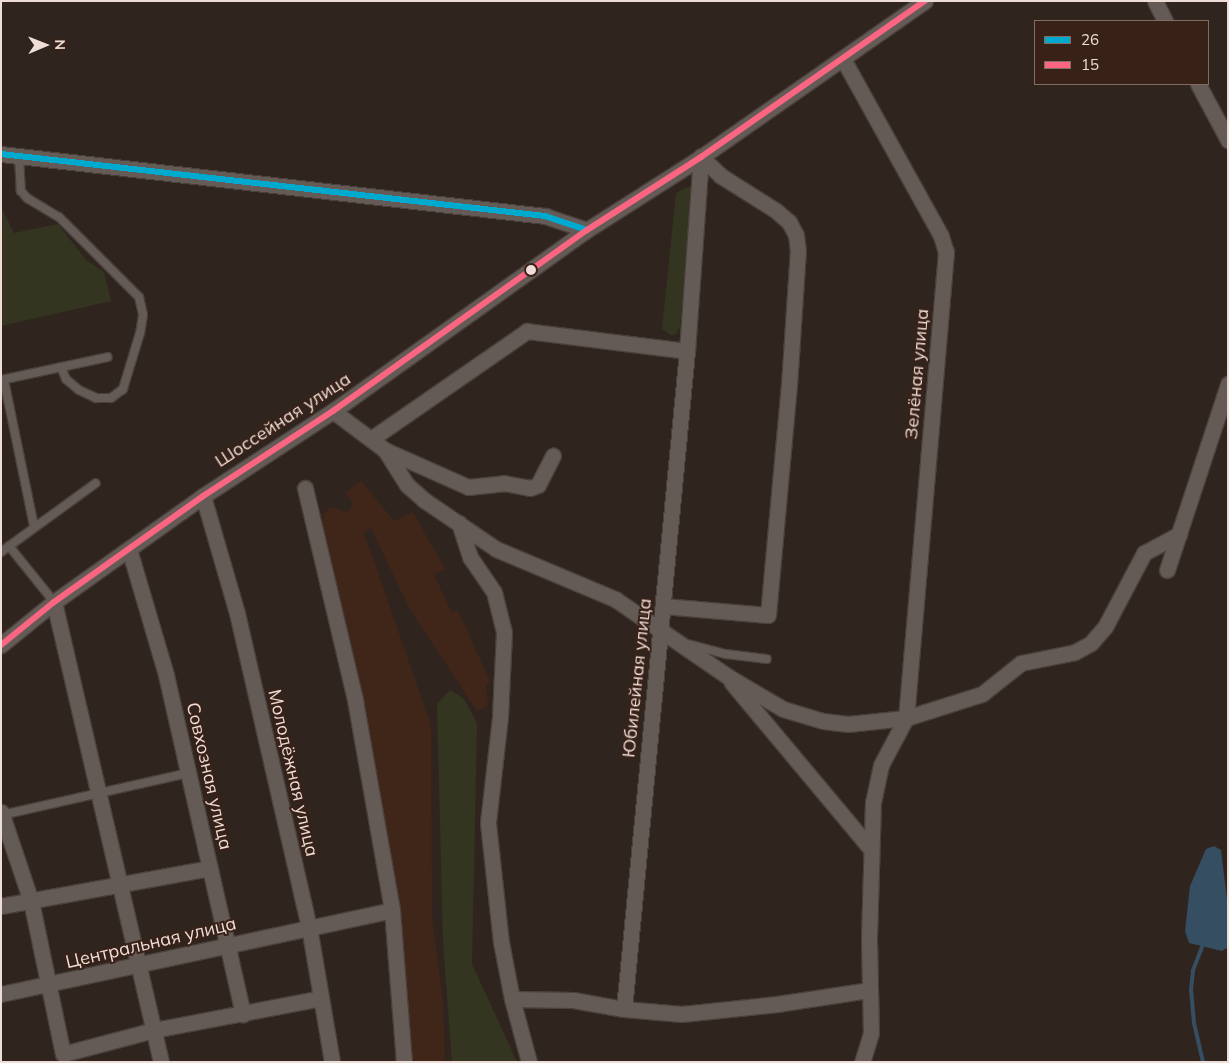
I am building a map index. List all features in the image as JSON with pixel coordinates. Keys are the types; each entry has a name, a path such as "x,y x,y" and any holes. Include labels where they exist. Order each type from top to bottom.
{"street":[{"name":"Шоссейная улица","path":"1,645 54,602 203,496 333,411 587,230 701,157 925,1"},
{"path":"1155,1 1164,20"},
{"name":"Зелёная улица","path":"843,59 941,236 946,252 906,718"},
{"path":"1199,85 1228,140"},
{"path":"1,154 545,216 587,230"},
{"path":"663,606 768,615 788,394 798,251 796,235 789,222 776,210 720,176 701,157"},
{"name":"Юбилейная улица","path":"624,1009 687,350 701,157"},
{"path":"371,439 527,331 687,350"},
{"path":"1167,570 1228,384"},
{"path":"333,411 385,450 468,487 504,483 530,488 538,485 553,456"},
{"path":"385,450 407,485 496,549 615,599 661,628 727,676 783,709 823,721 848,724 906,718 982,694 1021,663 1075,652 1092,643 1105,627 1144,553 1179,534"},
{"path":"305,488 355,700 392,910 404,1062"},
{"name":"Молодёжная улица","path":"203,496 237,614 309,927 332,1062"},
{"path":"459,523 470,557 494,592 504,632 500,717 488,823 501,942 512,999 530,1062"},
{"name":"Совхозная улица","path":"128,549 166,675 242,1014"},
{"path":"54,602 161,1062"},
{"path":"727,676 870,848"},
{"path":"862,1062 871,1033 870,848 873,802 880,765 906,718"},
{"path":"2,814 31,901 50,985 62,1058 154,1030 321,998"},
{"path":"1,906 210,868"},
{"name":"Центральная улица","path":"1,994 392,910"},
{"path":"512,999 573,1000 624,1009 682,1014 777,1004 870,990"}],"lane":[{"path":"19,156 21,191 27,198 60,217 139,297 143,315 140,333 123,389 110,398 96,398 79,390 66,379 61,367"},
{"path":"34,526 2,380 108,357"},
{"path":"1,552 34,526 96,483"},
{"path":"9,546 54,602"},
{"path":"684,644 726,654 767,658"},
{"path":"2,814 189,773"}],"shaded area":[{"path":"361,481 394,521 413,512 445,569 434,574 451,612 458,611 490,681 486,685 488,705 477,711 408,606 371,528 364,533 431,725 432,917 443,1001 445,1062 409,1062 407,1001 391,853 387,852 372,750 357,675 322,540 323,516 330,507 347,512 354,504 345,493"}],"green space":[{"path":"688,187 693,188 680,327 676,334 671,335 662,329 676,193"},
{"path":"1,207 14,233 58,224 86,260 104,272 111,301 1,326"},
{"path":"450,690 464,699 477,723 472,964 517,1062 452,1062 443,942 437,704"}],"water":[{"path":"1214,846 1221,850 1228,908 1228,947 1222,951 1189,943 1185,931 1190,886 1206,849"}],"waterway":[{"path":"1202,947 1193,971 1191,989 1194,1023 1203,1062"}],"transit line":[{"name":"15","path":"1,645 54,602 203,496 333,411 587,230 701,157 925,1"},
{"name":"26","path":"1,154 545,216 587,230"}]}
